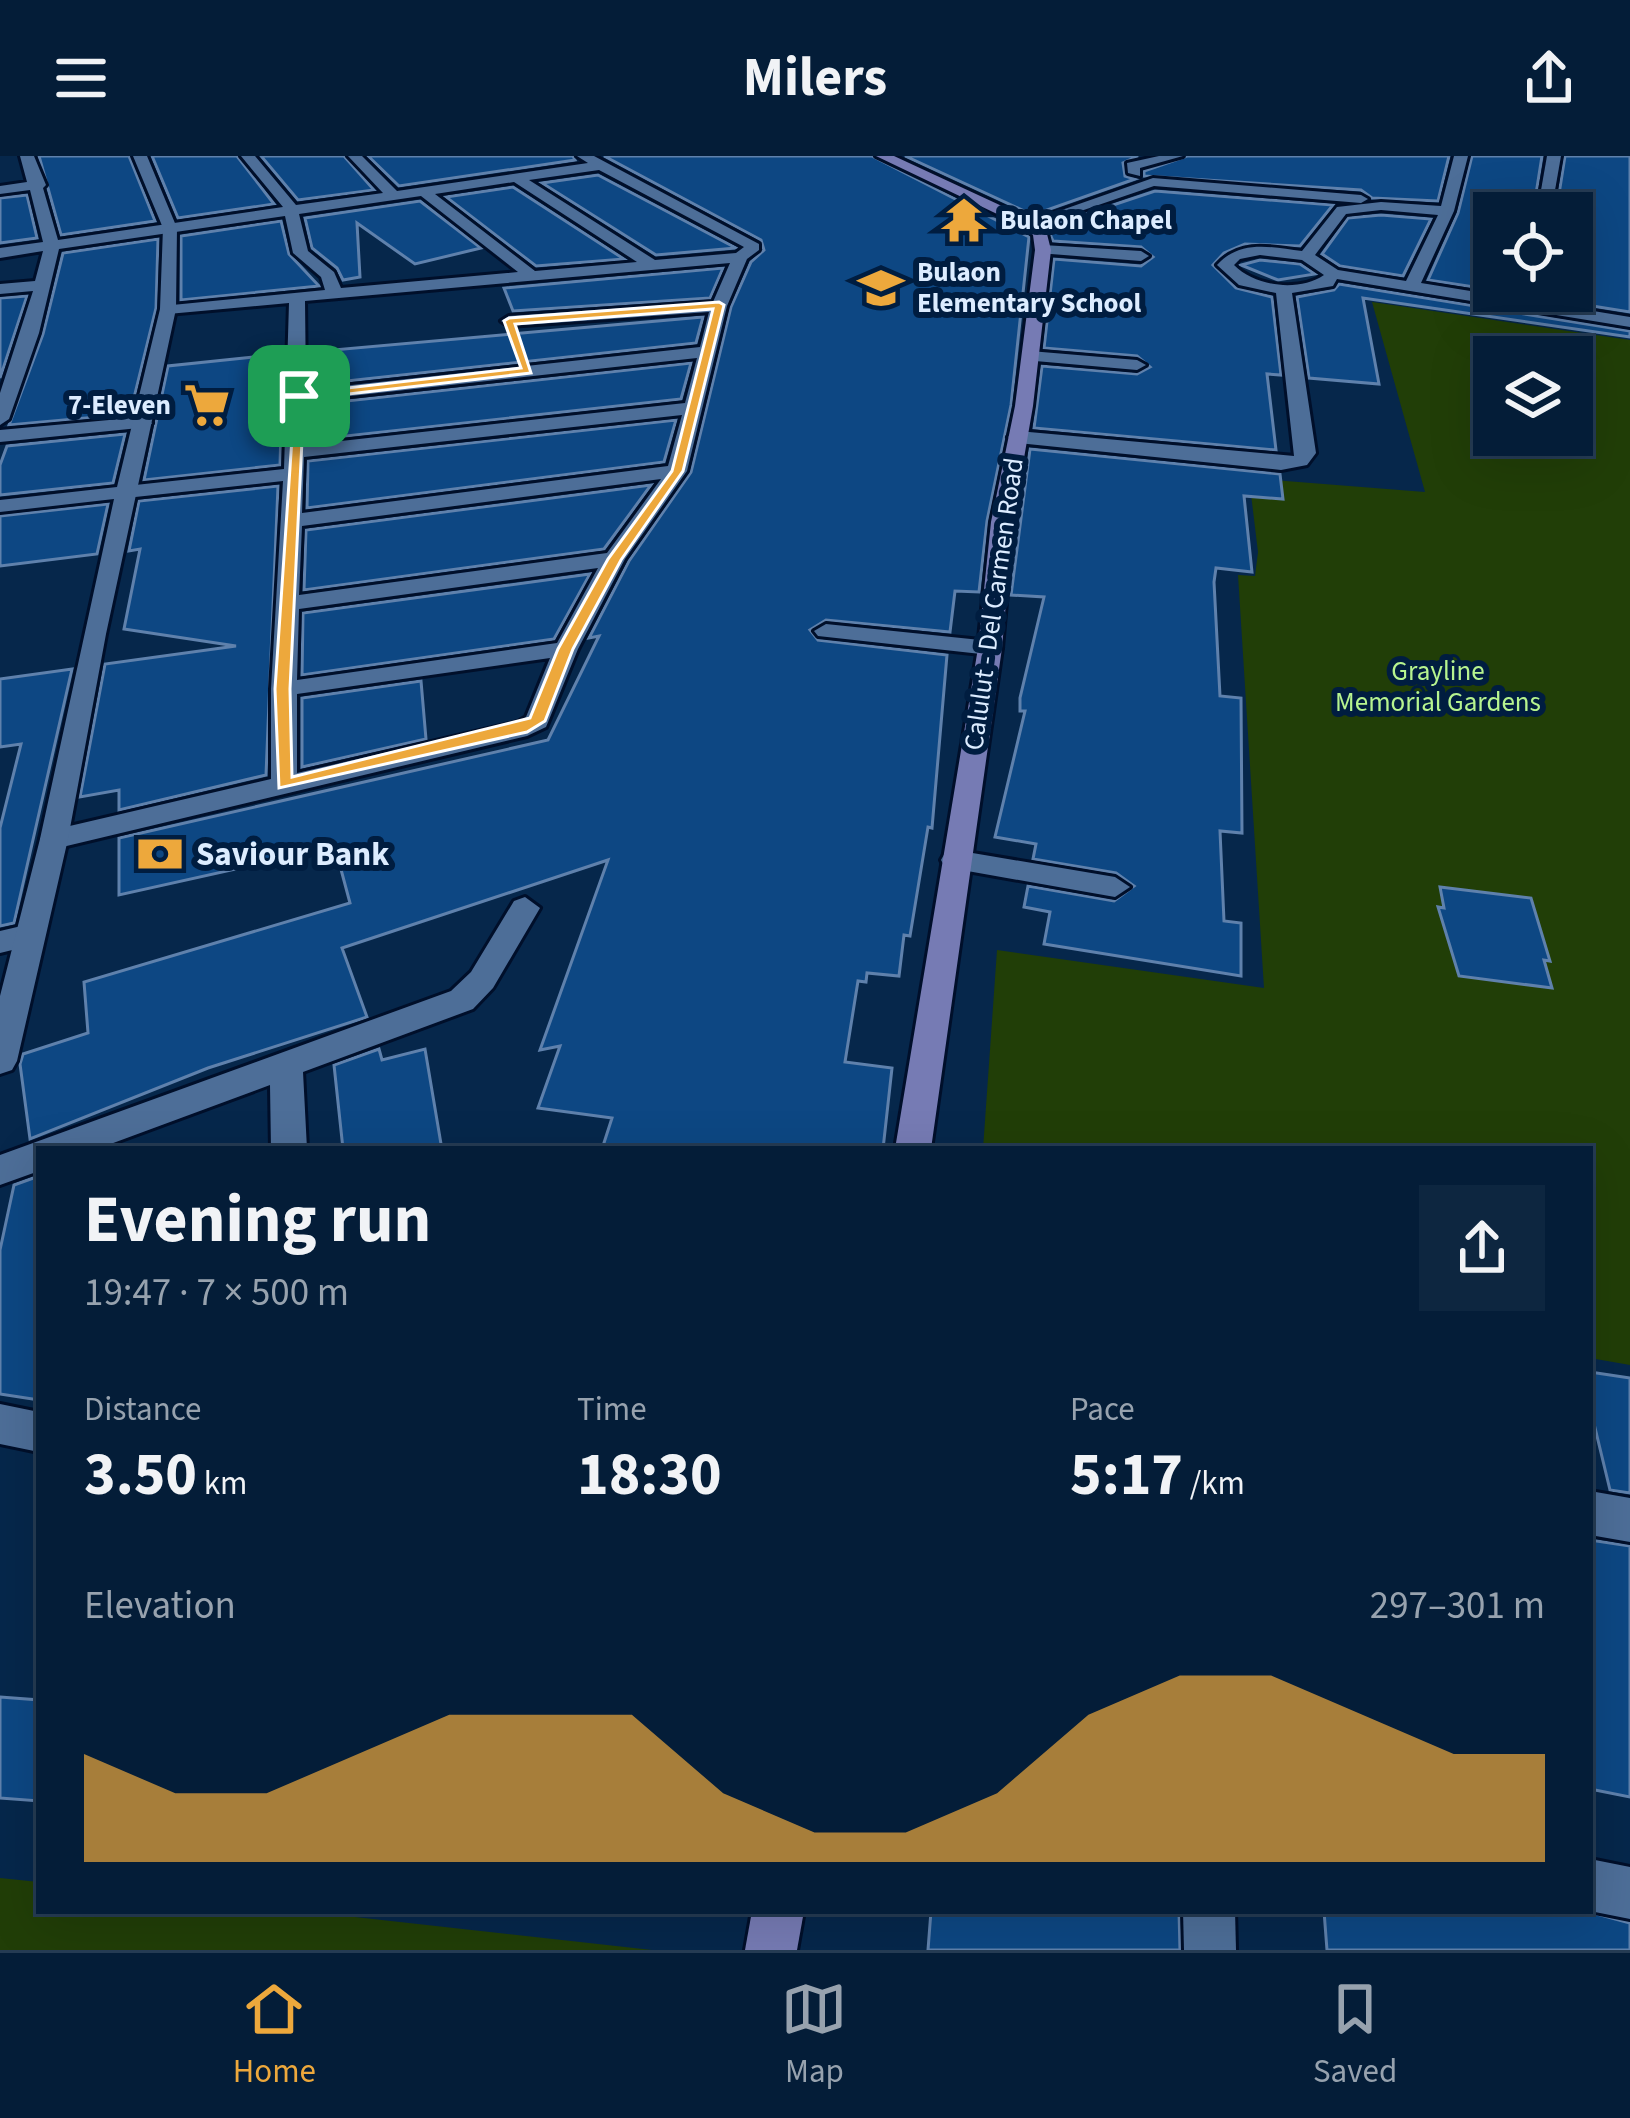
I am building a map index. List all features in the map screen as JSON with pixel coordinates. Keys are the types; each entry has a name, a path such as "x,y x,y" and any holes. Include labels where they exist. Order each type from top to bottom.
{"main road":[{"path":"883,156 1029,224 1040,234 1043,250"},
{"name":"Calulut - Del Carmen Road","path":"913,1146 990,648 1003,522 1043,250"},
{"path":"771,1950 777,1914"}],"street":[{"path":"0,1060 15,938 54,839 168,309 170,228 140,156"},
{"path":"248,156 291,208 302,253 328,275 334,293"},
{"path":"355,156 392,194"},
{"path":"1153,182 1130,169 1176,156"},
{"path":"1411,288 1447,211 1461,156"},
{"path":"1547,192 1553,156"},
{"path":"0,419 8,380 44,285 52,247 39,184 23,157"},
{"path":"0,253 518,178 593,160 754,247 740,257 719,305 677,471 614,559 566,649 537,721 527,728 54,839"},
{"path":"473,168 486,181"},
{"path":"518,178 649,263"},
{"path":"1029,224 1153,182 1361,199"},
{"path":"0,190 39,184"},
{"path":"422,190 530,273"},
{"path":"1306,256 1342,210 1382,206 1447,211"},
{"path":"1043,250 1141,256"},
{"path":"1333,274 1327,283 1283,289 1242,280 1225,265 1246,252 1306,256 1333,274 1473,294"},
{"path":"168,309 740,257"},
{"path":"501,276 518,346"},
{"path":"0,290 44,285"},
{"path":"1018,436 1281,464 1300,461 1306,452 1283,289"},
{"path":"284,784 283,689 299,396 297,298"},
{"path":"299,396 719,305"},
{"path":"1587,312 1630,322"},
{"path":"518,346 709,351"},
{"path":"1030,356 1137,365"},
{"path":"0,506 126,493 296,463 693,408"},
{"path":"0,436 142,423"},
{"path":"290,521 677,471"},
{"path":"289,603 614,559"},
{"path":"826,631 990,648"},
{"path":"283,689 566,649"},
{"path":"955,860 1114,887"},
{"path":"65,1146 462,1000 482,980 525,908"},
{"path":"286,1066 290,1146"},
{"path":"0,1170 36,1157"},
{"path":"0,1424 36,1431"},
{"path":"1593,1514 1630,1520"},
{"path":"1593,1887 1630,1893"},
{"path":"1209,1914 1210,1950"}],"green space":[{"name":"Grayline Memorial Gardens","path":"1372,302 1630,340 1630,1365 1593,1359 1593,1146 983,1146 997,950 1264,988 1238,575 1255,576 1258,552 1249,478 1425,492"},
{"path":"0,1878 36,1882 36,1914 328,1914 652,1950 0,1950"}],"building":[{"path":"39,156 129,156 155,221 61,235"},
{"path":"152,156 237,156 274,204 178,218"},
{"path":"261,156 344,156 374,190 298,200"},
{"path":"368,156 573,156 575,160 399,186"},
{"path":"604,156 872,156 1029,237 1011,405 987,521 979,592 955,591 950,632 826,620 810,630 818,640 947,655 932,828 928,827 910,936 904,935 899,976 867,973 866,982 858,981 845,1062 892,1068 883,1146 603,1146 612,1118 538,1108 560,1046 540,1050 608,860 342,948 367,1017 208,1068 30,1139 20,1064 23,1054 88,1033 84,982 350,903 335,847 119,895 119,838 548,740 599,636 589,638 629,561 691,472 731,307 751,262 764,250 761,240"},
{"path":"905,156 1138,156 1123,163 1125,176 1135,179 1033,215"},
{"path":"1187,156 1449,156 1438,201 1372,198 1361,190 1144,176 1144,171"},
{"path":"1472,156 1542,156 1536,192 1473,192 1473,287 1428,280 1458,213"},
{"path":"1565,156 1630,156 1630,312 1593,306 1593,192 1559,192"},
{"path":"598,175 736,248 656,255 542,183"},
{"path":"513,187 624,259 536,266 446,197"},
{"path":"1155,191 1333,205 1300,246 1245,244 1224,253 1213,265 1236,288 1272,297 1281,375 1267,374 1276,450 1034,428 1042,366 1137,374 1150,367 1137,356 1044,348 1054,259 1141,266 1153,257 1141,247 1053,241 1047,227"},
{"path":"27,195 37,238 0,243 0,198"},
{"path":"420,201 481,248 415,264 357,223 360,277 343,280 337,268 312,248 305,218"},
{"path":"1348,218 1431,219 1403,276 1340,266 1322,254"},
{"path":"281,221 289,254 319,286 181,300 181,236"},
{"path":"158,239 156,308 130,414 9,425 43,334 63,253"},
{"path":"1260,260 1300,264 1315,274 1278,280 1241,265"},
{"path":"723,268 710,298 513,311 504,288"},
{"path":"1339,284 1473,306 1473,312 1512,312 1630,331 1630,337 1363,298 1379,384 1309,378 1297,297 1334,290"},
{"path":"27,296 0,378 0,298"},
{"path":"703,317 696,343 310,385 310,352"},
{"path":"283,354 280,465 144,480 168,366"},
{"path":"691,363 681,399 310,440 310,405"},
{"path":"676,420 664,462 307,508 308,461"},
{"path":"125,434 113,483 0,495 0,465 7,446"},
{"path":"1030,449 1280,474 1283,499 1244,496 1252,572 1216,568 1214,582 1220,696 1241,698 1242,833 1220,831 1224,921 1241,923 1241,976 1044,944 1050,912 1024,907 1028,886 1114,901 1134,886 1116,873 1033,859 1036,844 995,837 1025,711 1020,711 1020,698 1044,597 1011,595"},
{"path":"651,485 604,549 304,590 306,530"},
{"path":"278,486 266,775 119,810 119,790 80,797 105,664 236,646 124,629 140,549 129,551 139,501"},
{"path":"108,504 97,554 0,566 0,516"},
{"path":"590,574 554,639 302,675 303,613"},
{"path":"72,669 14,923 0,926 0,828 21,744 0,747 0,679"},
{"path":"421,681 426,739 302,767 302,698"},
{"path":"1440,887 1531,898 1550,961 1544,960 1552,988 1459,976 1438,907 1444,908"},
{"path":"379,1049 382,1060 425,1049 441,1144 343,1146 334,1065"},
{"path":"36,1177 36,1400 0,1394 0,1250 14,1185"},
{"path":"1593,1372 1630,1378 1630,1493 1610,1490 1593,1419"},
{"path":"1593,1540 1630,1546 1630,1797 1593,1790"},
{"path":"0,1697 36,1700 36,1801 0,1798"},
{"path":"1593,1913 1630,1923 1630,1950 1327,1950 1324,1914"},
{"path":"931,1914 1179,1914 1180,1950 928,1950"}],"place":[{"name":"Bulaon Chapel","path":"964,220"},
{"name":"Bulaon Elementary School","path":"881,288"},
{"name":"7-Eleven","path":"207,405"},
{"name":"Saviour Bank","path":"160,854"}],"route":[{"path":"719,305 677,471 614,559 566,649 537,721 527,728 284,784 283,689 299,396 527,370 509,321 719,305"}]}
